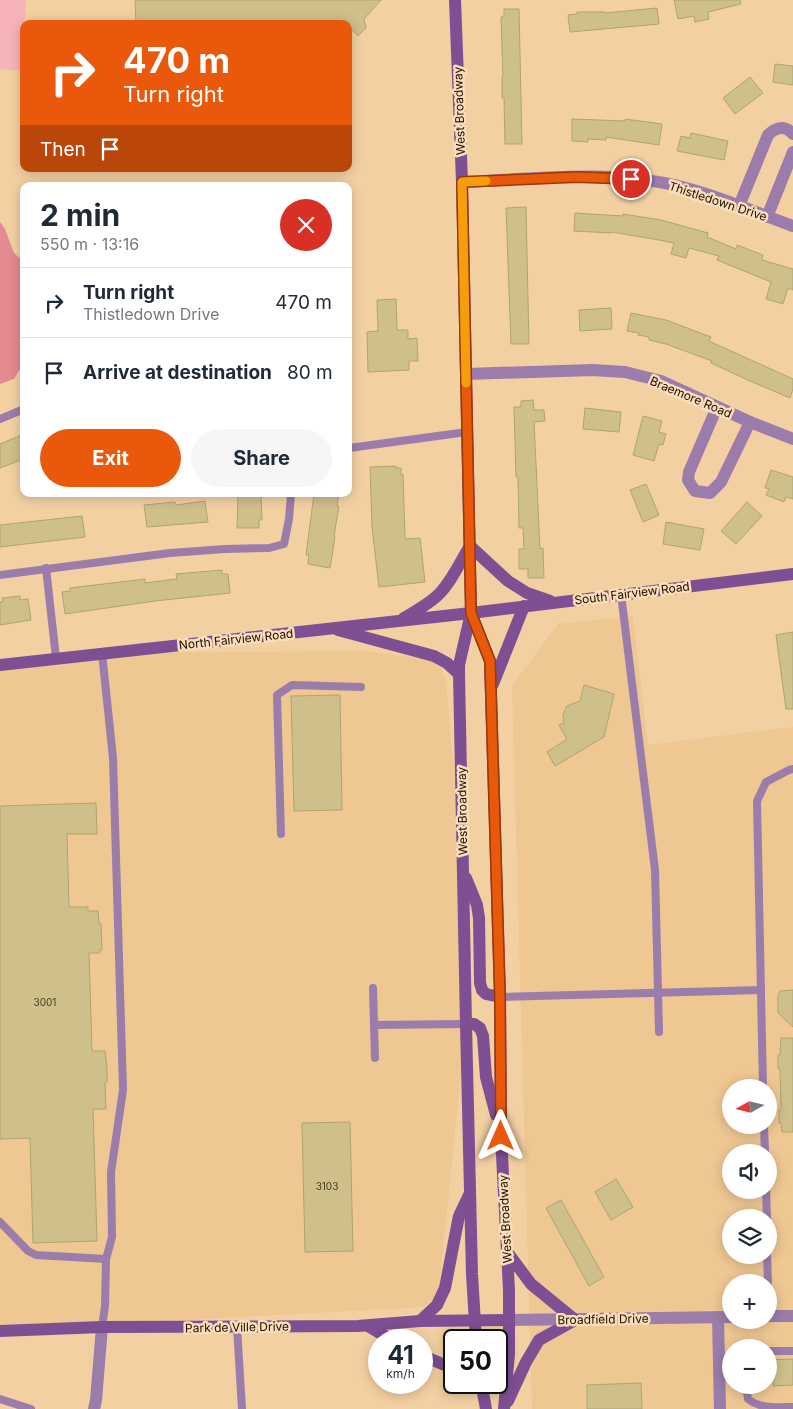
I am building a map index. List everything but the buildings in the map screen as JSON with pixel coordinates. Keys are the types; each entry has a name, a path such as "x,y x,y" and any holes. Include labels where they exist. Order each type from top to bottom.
{"main road":[{"name":"West Broadway","path":"455,0 462,182 471,613 458,666 475,1329"},
{"path":"400,620 438,596 470,546 508,581 527,593 553,603"},
{"name":"South Fairview Road","path":"471,613 793,574"},
{"path":"491,689 524,606"},
{"name":"West Broadway","path":"471,613 490,661 500,997 501,1136 508,1252 509,1320 509,1354 500,1409"},
{"name":"North Fairview Road","path":"0,666 56,658 471,613"},
{"path":"331,628 434,656 448,663 459,674"},
{"path":"463,871 477,905 480,982 482,990 486,994 500,997"},
{"path":"466,1024 474,1024 480,1028 483,1036 486,1077 501,1136"},
{"path":"420,1321 437,1306 445,1288 459,1216 470,1193"},
{"path":"488,1394 500,1409 539,1340 575,1320 531,1284 508,1252"},
{"path":"474,1320 478,1329"},
{"name":"Broadfield Drive","path":"474,1320 509,1320"},
{"name":"Park de Ville Drive","path":"0,1331 102,1328 368,1326 420,1321 474,1320"},
{"path":"368,1326 373,1329"},
{"path":"483,1394 486,1409"}],"street":[{"path":"739,206 768,135 773,130 779,128 785,128 793,134"},
{"path":"768,217 793,152"},
{"name":"Thistledown Drive","path":"462,182 617,177 682,187 793,226"},
{"name":"Braemore Road","path":"466,374 592,370 625,372 661,382 793,439"},
{"path":"718,407 689,472 688,480 695,491 710,493 721,482 750,422"},
{"path":"777,1316 793,1316"},
{"path":"718,1317 720,1409"},
{"name":"Broadfield Drive","path":"509,1320 722,1317"},
{"path":"94,1409 102,1328"}],"lane":[{"path":"0,420 20,411"},
{"path":"352,448 467,432"},
{"path":"0,575 170,553 269,548 284,544 290,519 291,497"},
{"path":"46,568 56,658"},
{"path":"621,594 655,870 659,1032"},
{"path":"102,653 113,765 123,1090 111,1172 112,1237 106,1259 105,1306 102,1328"},
{"path":"281,834 277,695 292,685 361,687"},
{"path":"764,1079 757,800 766,782 793,769"},
{"path":"373,988 375,1058"},
{"path":"500,997 761,990"},
{"path":"374,1025 466,1024"},
{"path":"0,1222 28,1251 36,1255 106,1259"},
{"path":"237,1327 242,1409"},
{"path":"777,1351 793,1351"},
{"path":"747,1394 748,1399 763,1408 793,1407"},
{"path":"0,1399 31,1409"}],"shaded area":[{"path":"0,0 26,0 25,20 20,20 20,71 0,69"},
{"path":"0,222 5,229 14,253 20,258 20,369 14,379 0,384"},
{"path":"633,616 648,745 793,727 793,1409 532,1409 512,686 558,624"},
{"path":"365,651 430,660 441,668 446,683 463,871 466,1024 439,1289 435,1299 424,1306 408,1308 0,1330 0,665 102,653"}],"slow traffic":[{"path":"466,383 462,182 486,181"}],"route":[{"path":"501,1136 500,997 490,661 471,613 462,182 577,177 631,179"}]}
